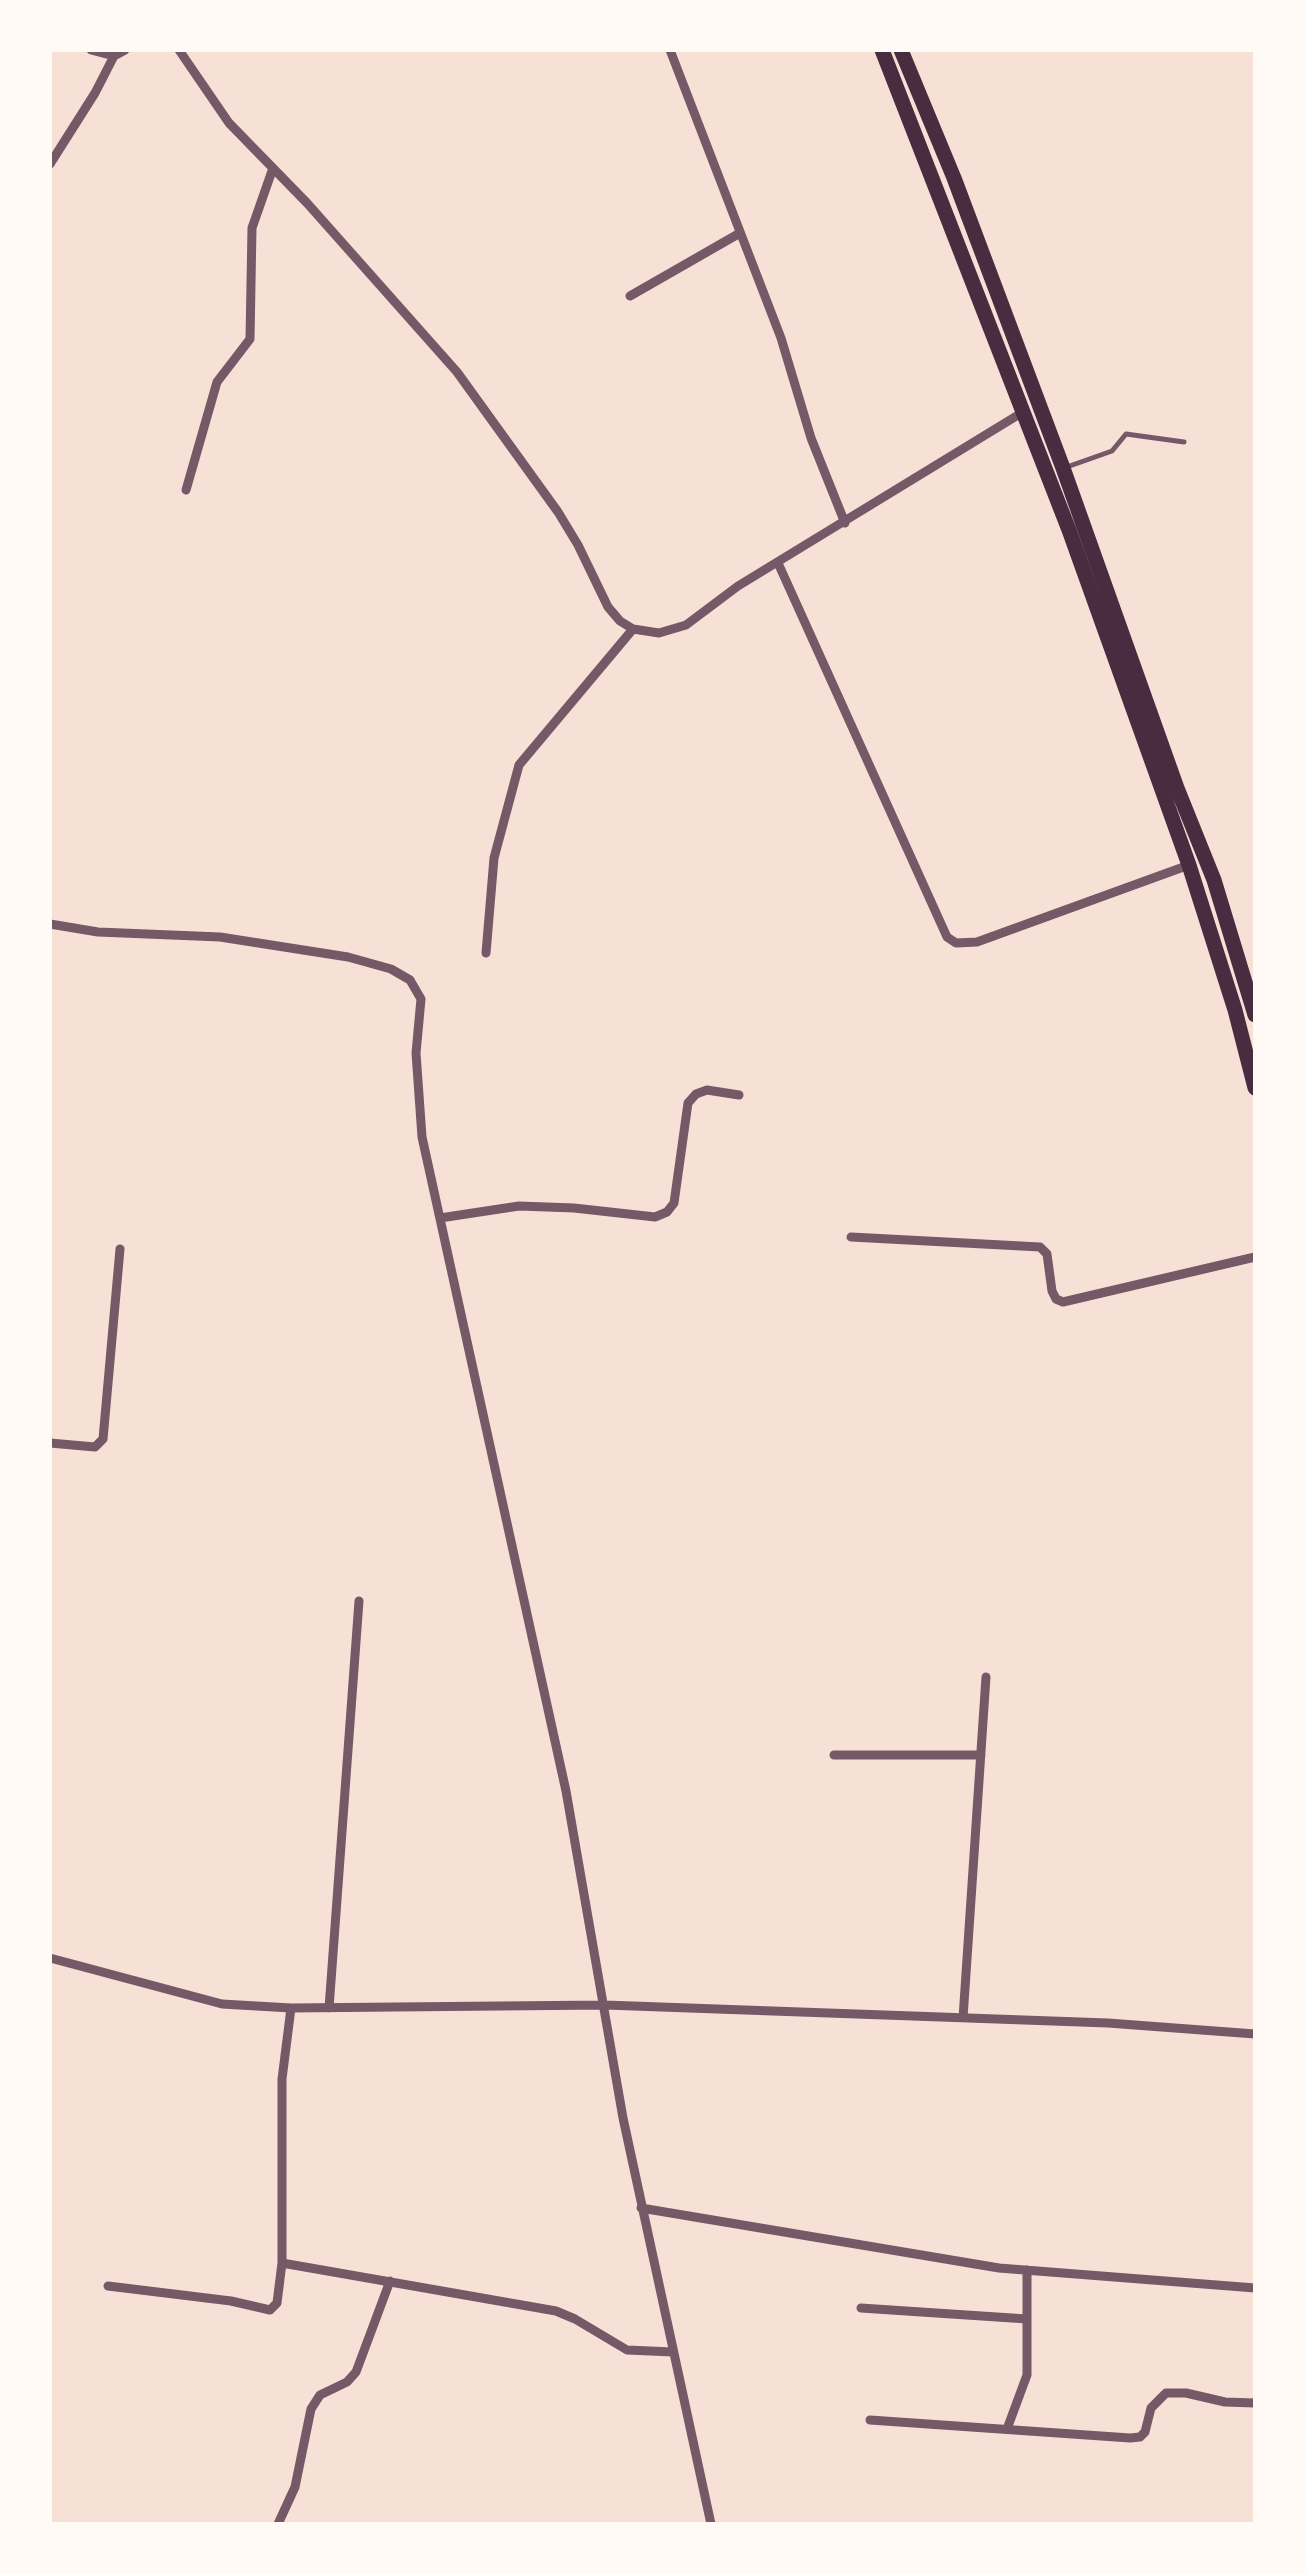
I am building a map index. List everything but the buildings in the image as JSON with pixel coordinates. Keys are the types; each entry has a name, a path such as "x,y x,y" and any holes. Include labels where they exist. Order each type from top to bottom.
{"highway":[{"path":"882,50 1023,412 1189,865 1236,1010 1255,1088"},
{"path":"901,50 954,178 1214,880 1255,1016"}],"street":[{"path":"91,50 114,56"},
{"path":"50,164 96,93 114,56 125,50"},
{"path":"179,50 215,106 457,372 558,512 608,607 633,630 658,633 686,625 738,586 1023,412"},
{"path":"670,50 780,338 811,438 845,523"},
{"path":"186,490 217,382 250,339 252,228 273,168"},
{"path":"630,296 740,233"},
{"path":"778,563 947,937 956,943 978,942 1189,865"},
{"path":"486,954 494,858 519,765 633,630"},
{"path":"50,924 98,932 220,937 348,957 390,969 410,980 421,998 416,1052 422,1137 566,1791 641,2208 711,2524"},
{"path":"440,1218 519,1206 655,1217 667,1212 674,1202 688,1102 707,1090 739,1094"},
{"path":"851,1237 1040,1247 1047,1254 1052,1291 1063,1302 1255,1256"},
{"path":"50,1443 95,1447 103,1439 120,1248"},
{"path":"329,2008 359,1601"},
{"path":"963,2018 986,1676"},
{"path":"834,1754 981,1755"},
{"path":"50,1958 222,2004 291,2008 606,2005 1108,2023 1255,2034"},
{"path":"108,2286 231,2301 270,2310 277,2303 282,2263 282,2080 291,2008"},
{"path":"641,2208 948,2260 1255,2288"},
{"path":"282,2263 556,2312 628,2350 673,2352"},
{"path":"1007,2429 1026,2374 1028,2270"},
{"path":"278,2524 296,2487 311,2410 320,2395 347,2382 356,2372 390,2282"},
{"path":"861,2308 1027,2319"},
{"path":"870,2420 1140,2437 1151,2408 1166,2393 1186,2393 1225,2402 1255,2402"}],"lane":[{"path":"1063,468 1112,452 1126,434 1184,442"}]}
